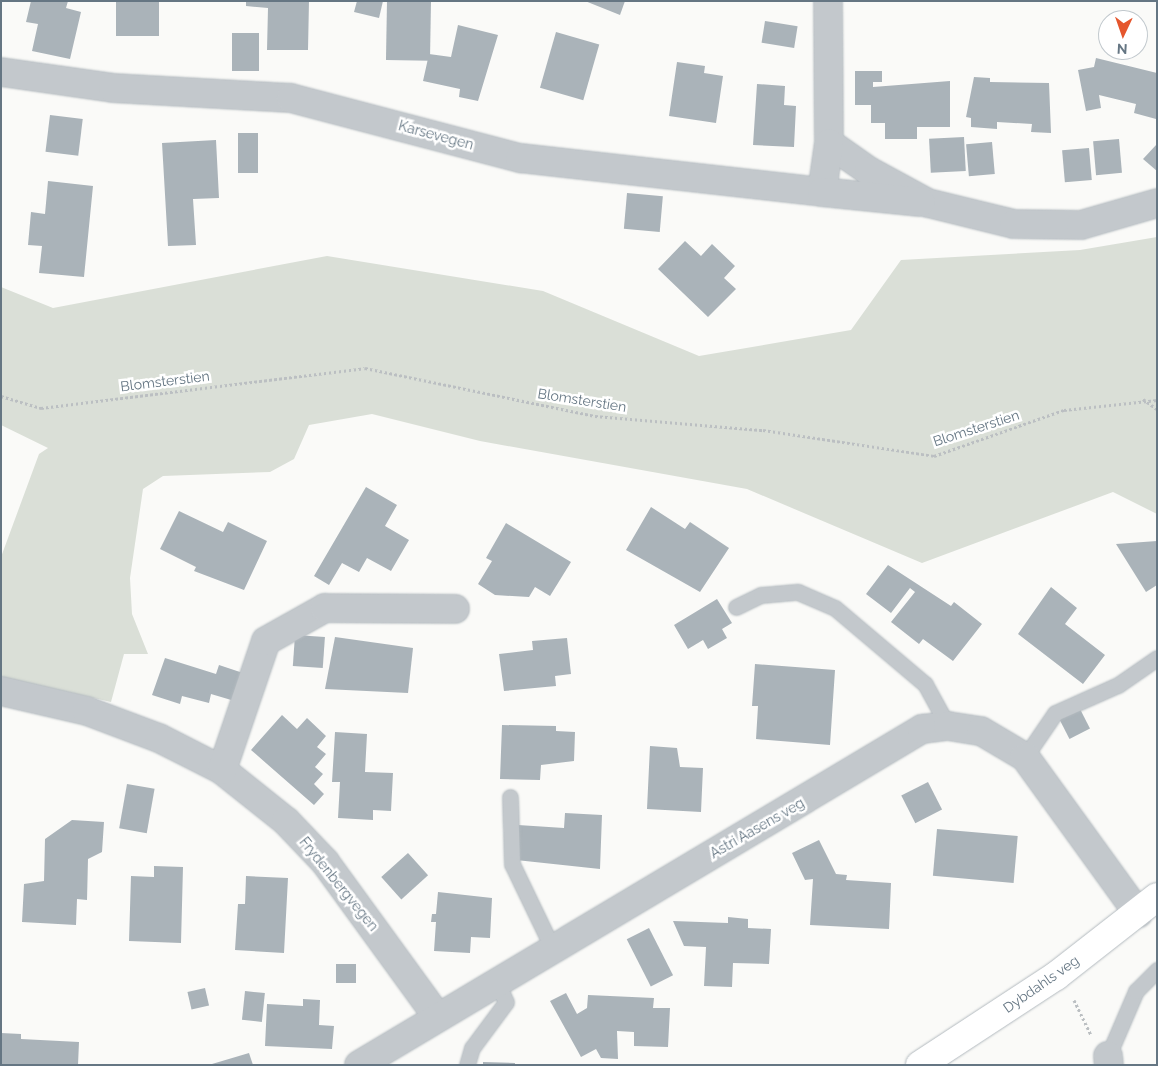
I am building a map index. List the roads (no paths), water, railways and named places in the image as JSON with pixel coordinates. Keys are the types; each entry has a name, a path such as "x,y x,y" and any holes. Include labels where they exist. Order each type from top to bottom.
{"main road":[{"name":"Dybdahls veg","path":"920,1065 1056,976 1147,905"}],"street":[{"path":"822,192 828,143 828,1"},
{"name":"Karsevegen","path":"1,72 113,88 291,98 520,158 928,203"},
{"path":"828,143 928,203 973,216 1048,227 1110,219 1157,203"},
{"path":"222,770 266,641 325,608 455,609"},
{"name":"Frydenbergvegen","path":"1,691 86,711 159,738 222,770 286,821 325,862 437,1016"},
{"name":"Astri Aasens veg","path":"358,1065 552,947 922,729 948,726 981,731 1025,757 1147,905"}],"lane":[{"path":"736,607 761,595 798,592 835,608 925,684 948,726"},
{"path":"1025,757 1054,713 1118,685 1157,658"},
{"path":"510,797 512,864 552,947"},
{"path":"1109,1061 1136,992 1157,970"},
{"path":"467,1065 472,1048 506,1002 497,982"}]}
